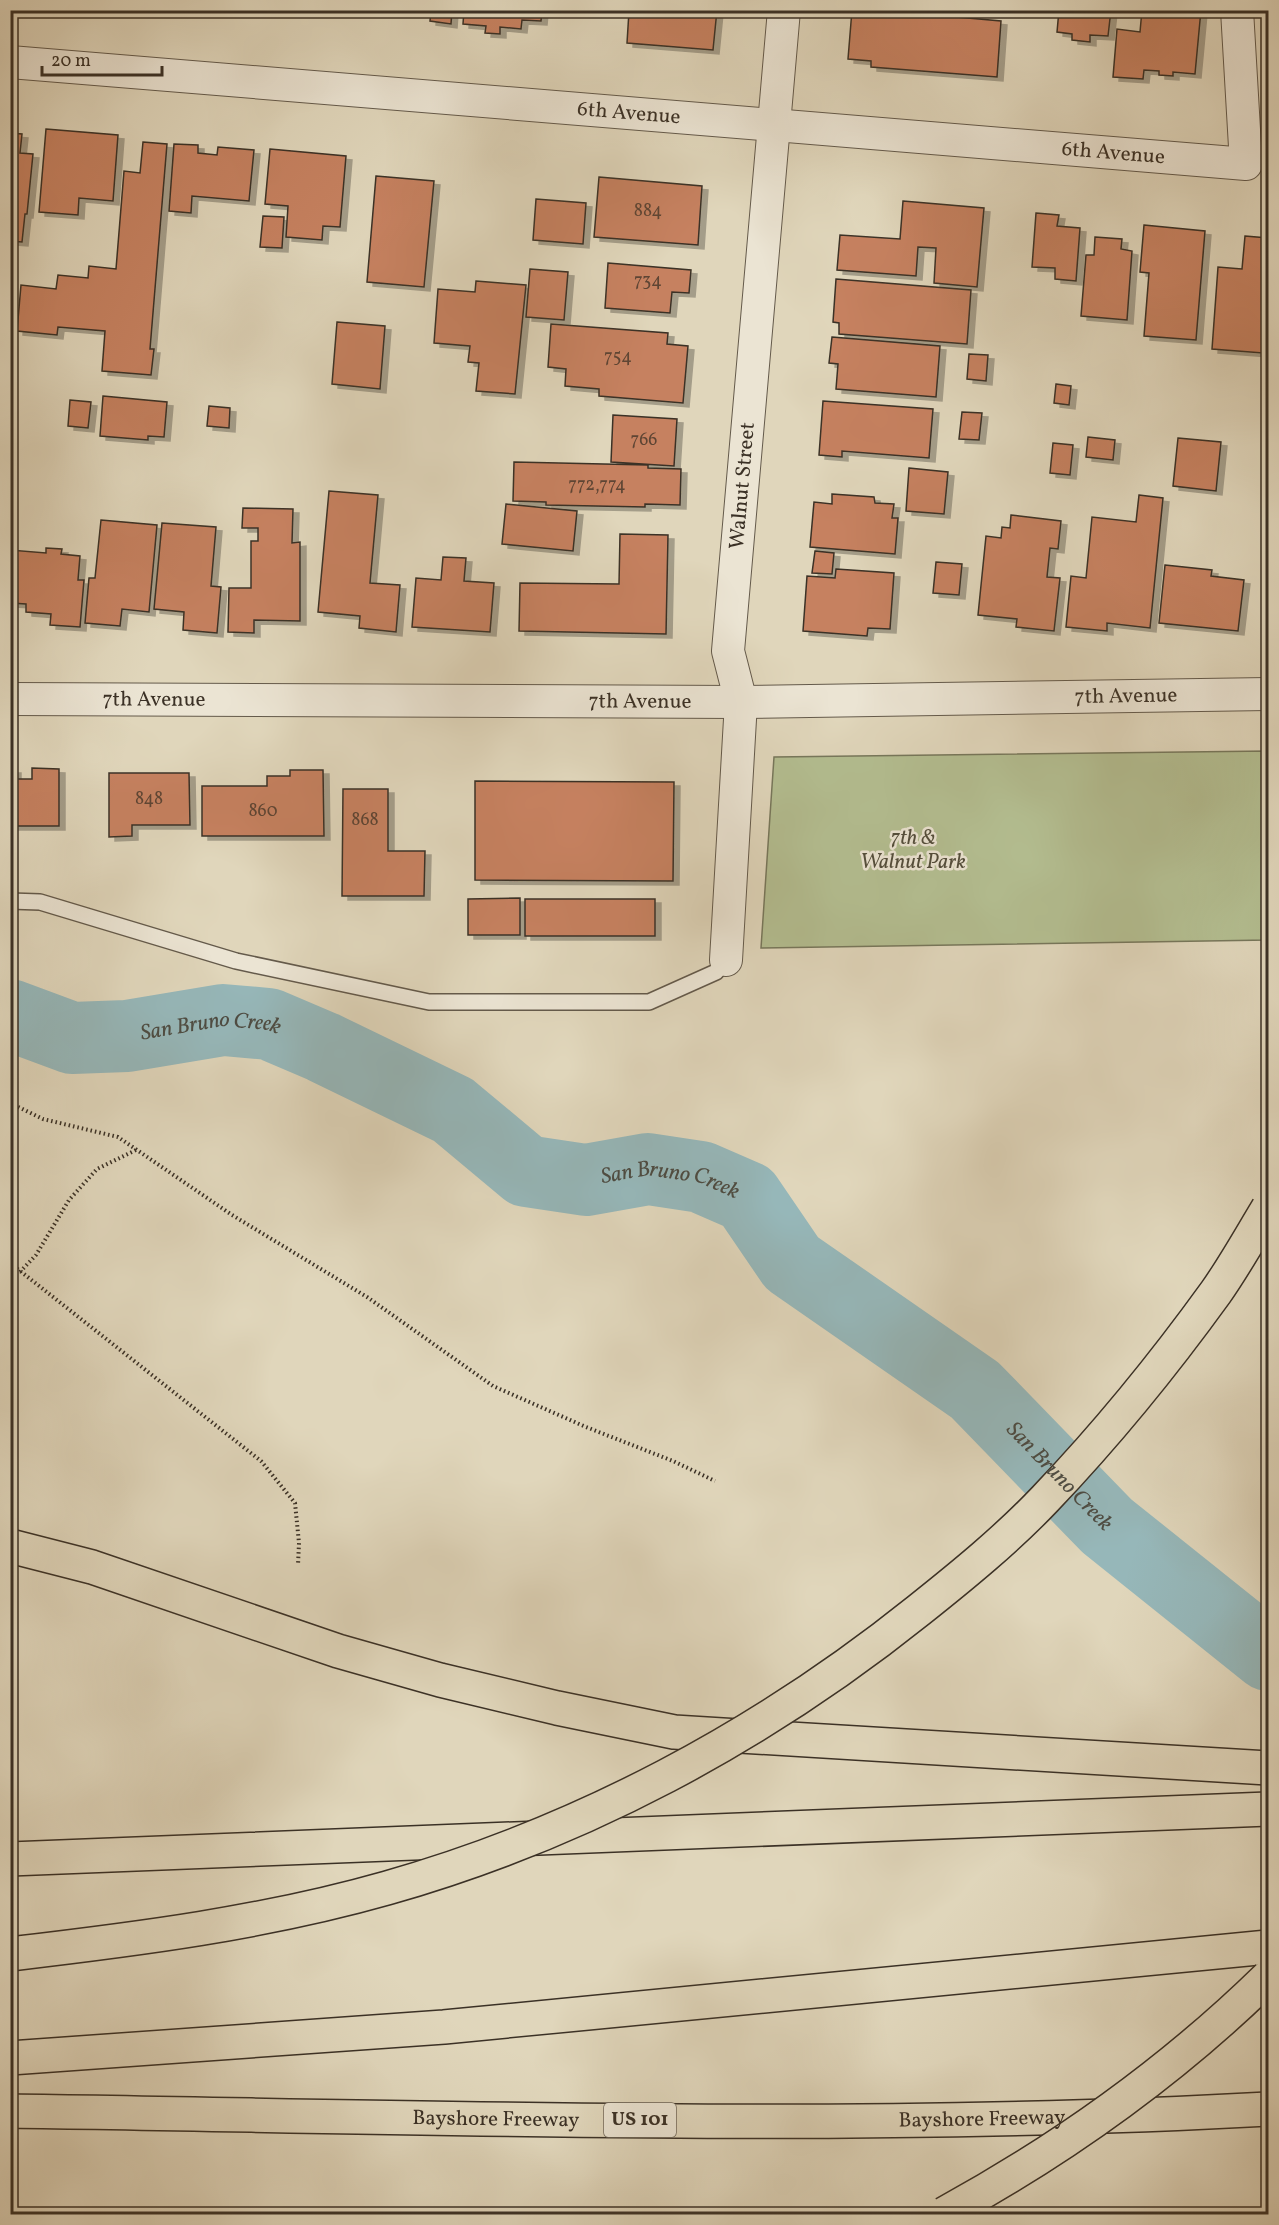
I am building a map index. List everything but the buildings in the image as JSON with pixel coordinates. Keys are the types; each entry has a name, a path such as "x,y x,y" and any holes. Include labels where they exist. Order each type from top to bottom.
{"highway":[{"path":"10,1954 134,1940 255,1920 388,1888 513,1847 635,1793 749,1731 862,1656 961,1576 1044,1500 1147,1383 1218,1289 1269,1208"},
{"path":"10,1546 92,1567 338,1651 440,1680 556,1708 674,1732 1269,1768"},
{"path":"10,1859 1269,1809"},
{"path":"10,2058 444,2027 1165,1959 1269,1947"},
{"path":"944,2214 1058,2146 1127,2097 1195,2044 1269,1977"},
{"name":"Bayshore Freeway","path":"10,2111 817,2122 1139,2116 1269,2109"}],"street":[{"name":"Walnut Street","path":"726,960 741,702 728,651 784,10"},
{"name":"6th Avenue","path":"10,62 1246,164 1237,10"},
{"name":"7th Avenue","path":"10,699 741,702 1269,694"}],"lane":[{"path":"10,901 40,902 236,961 429,1002 650,1002 716,972 726,960"}],"path":[{"path":"10,1103 43,1119 118,1137 232,1215 367,1297 493,1386 586,1427 673,1461 715,1481"},
{"path":"21,1272 36,1255 69,1200 98,1169 136,1150"},
{"path":"10,1263 261,1461 295,1503 299,1543 298,1564"}],"green space":[{"name":"7th & Walnut Park","path":"1268,751 1268,940 761,948 774,757"}],"waterway":[{"name":"San Bruno Creek","path":"10,1015 72,1038 127,1036 223,1020 269,1024 323,1047 453,1110 526,1171 586,1180 648,1169 701,1177 747,1197 792,1263 975,1390 1107,1526 1268,1655"}]}
